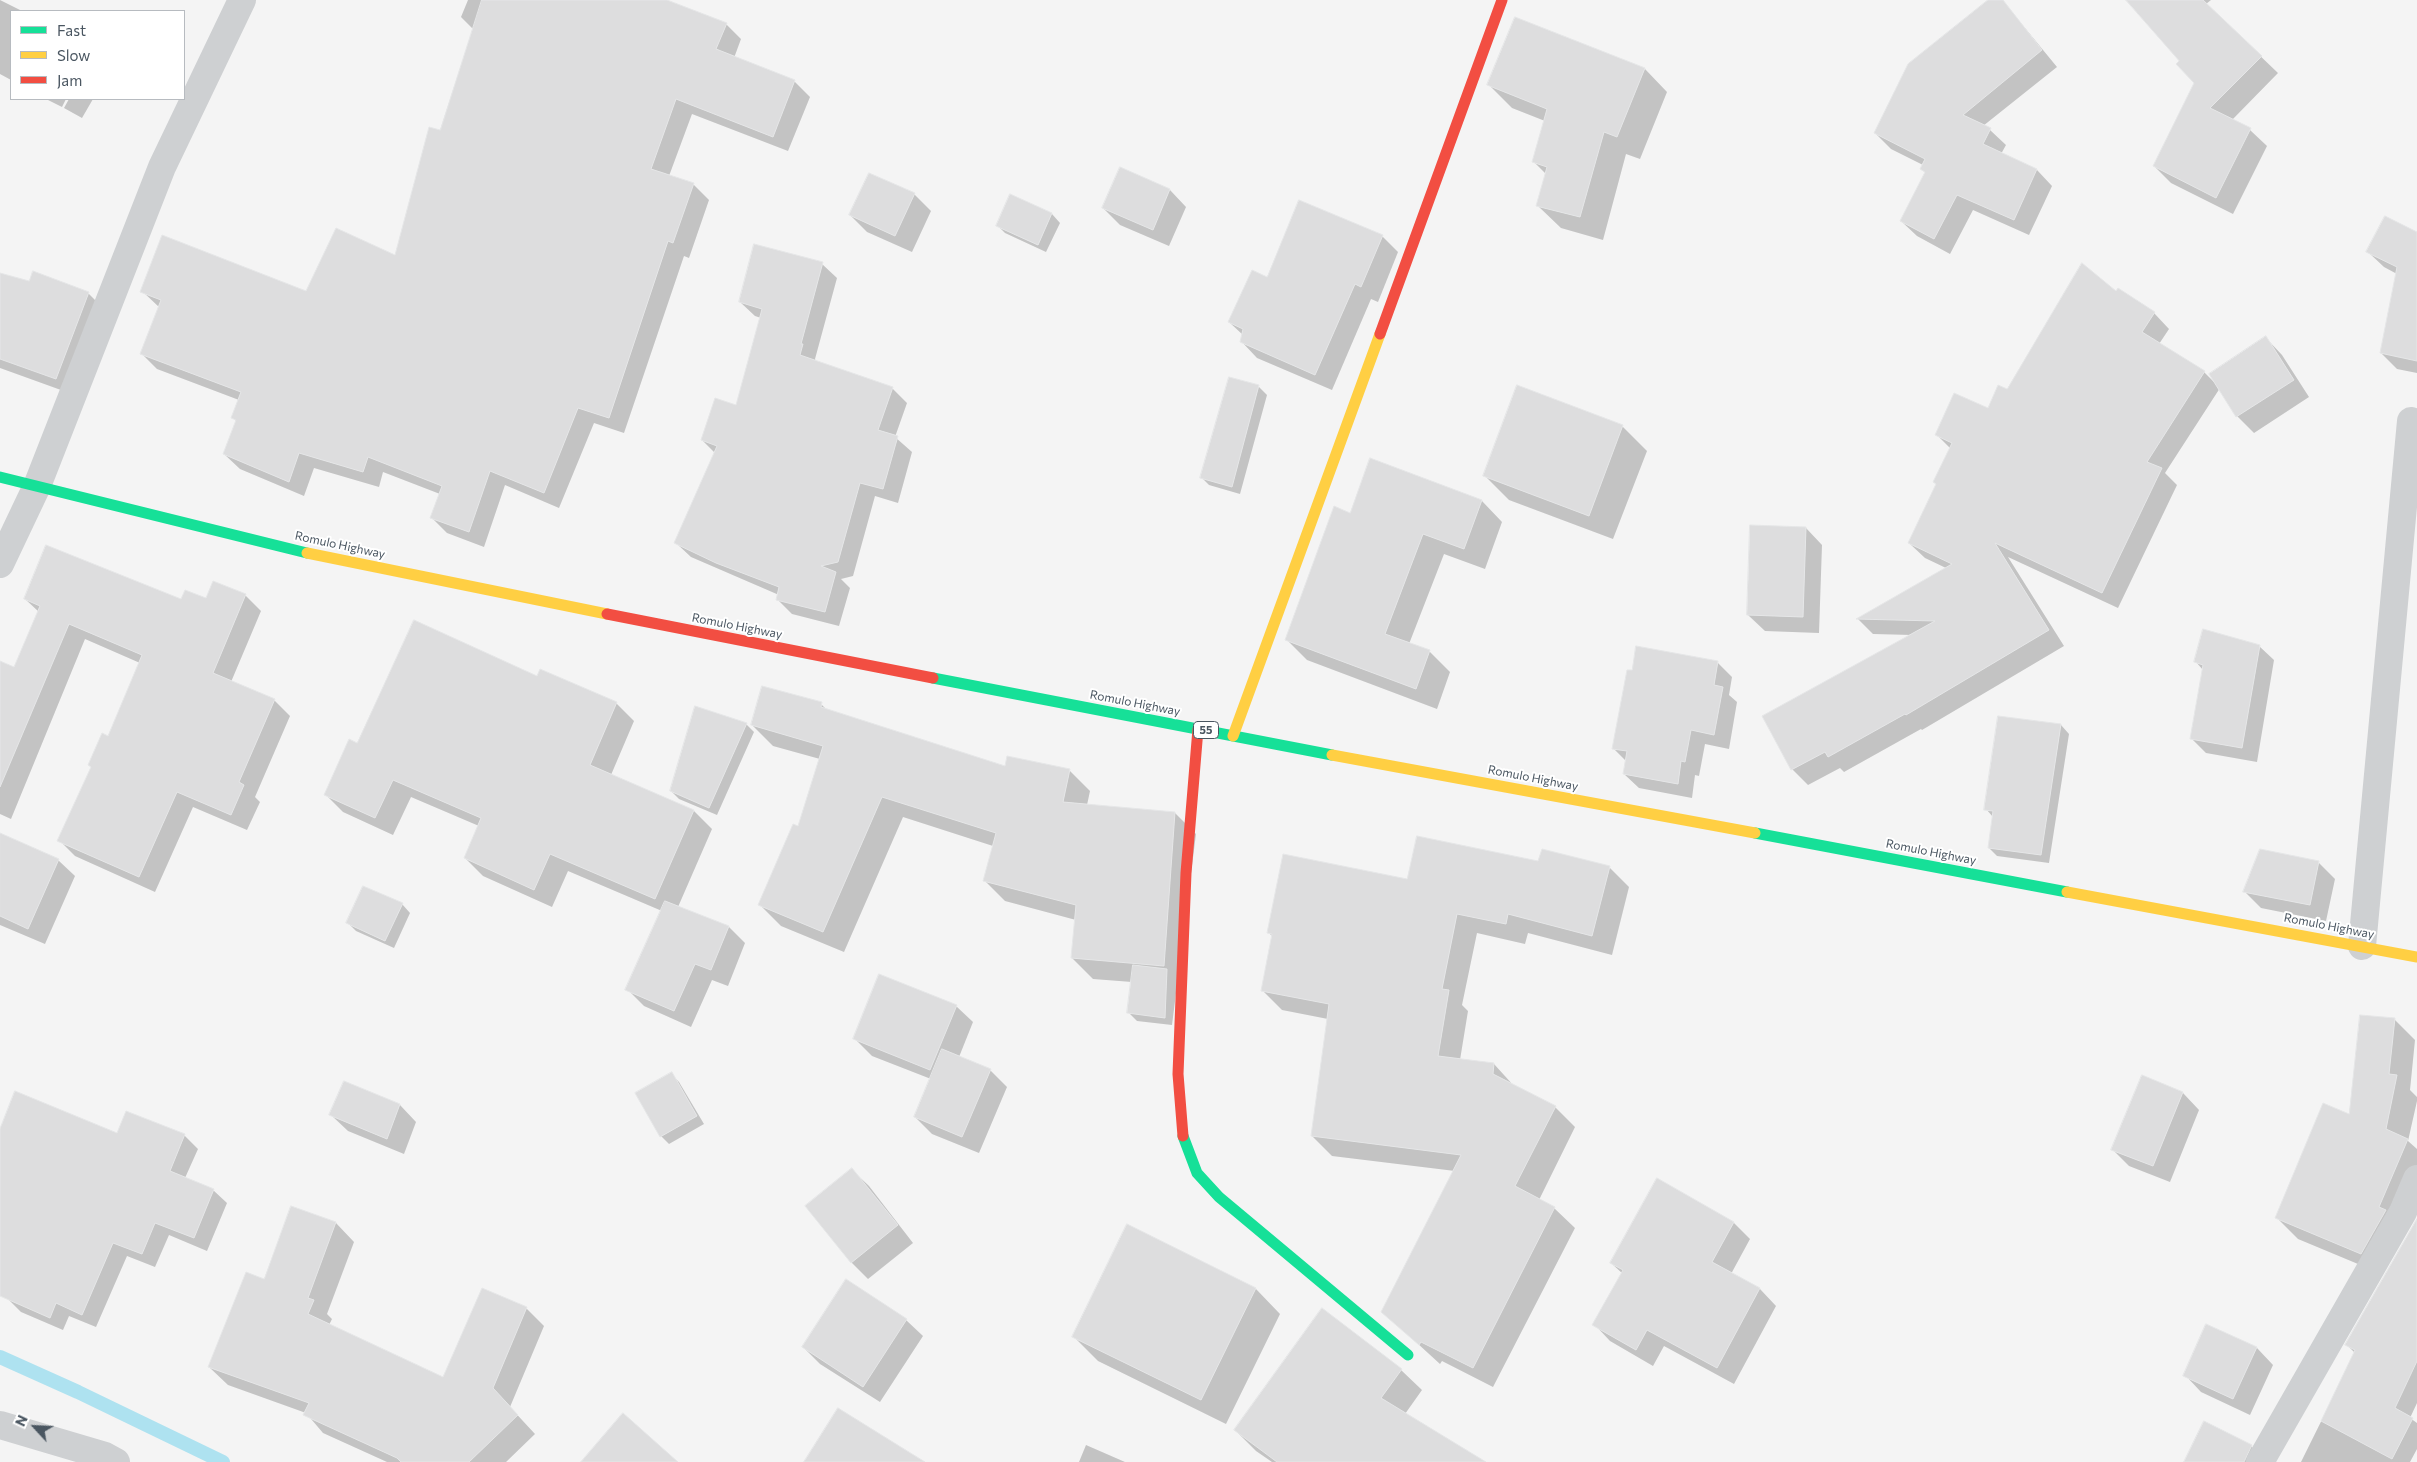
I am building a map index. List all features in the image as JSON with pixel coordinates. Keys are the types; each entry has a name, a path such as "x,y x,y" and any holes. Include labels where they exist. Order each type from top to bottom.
{"main road":[{"path":"1233,736 1502,0"},
{"name":"Romulo Highway","path":"0,477 290,549 666,626 1233,736 2417,957"},
{"path":"1198,729 1183,930 1178,1074 1183,1135 1197,1173 1219,1196 1408,1355"}],"street":[{"path":"0,564 36,486 162,167 242,0"},
{"path":"2362,946 2411,421"},
{"path":"2260,1462 2403,1212 2417,1178"},
{"path":"0,1426 105,1456 116,1462"}],"building":[{"path":"482,0 667,0 727,23 716,49 795,80 773,137 676,99 651,169 694,183 673,243 668,241 609,418 578,408 544,493 490,471 469,532 430,518 442,486 368,457 363,472 299,453 289,482 223,454 236,420 231,418 241,392 140,354 161,300 140,292 162,235 306,291 336,228 395,255 429,127 440,130"},
{"path":"1988,0 2003,0 2042,50 1963,115 1991,128 1983,144 2037,169 2014,220 1957,195 1934,239 1900,221 1925,172 1920,169 1925,159 1874,133 1908,64"},
{"path":"2126,0 2203,0 2262,56 2210,108 2251,128 2216,198 2153,166 2194,83 2176,64 2179,61"},
{"path":"1515,17 1645,68 1617,137 1604,132 1580,217 1536,206 1547,167 1532,162 1547,109 1487,85"},
{"path":"1120,167 1170,189 1153,230 1102,208"},
{"path":"869,173 915,193 895,236 849,215"},
{"path":"1010,194 1052,213 1038,245 996,226"},
{"path":"1299,200 1383,235 1361,287 1355,284 1315,375 1240,342 1243,329 1228,322 1252,270 1267,277"},
{"path":"2385,216 2417,232 2417,361 2380,353 2397,267 2366,252"},
{"path":"754,244 823,262 801,344 803,344 800,355 893,387 878,430 898,436 883,489 860,483 838,562 821,566 836,572 825,612 776,600 779,587 716,563 674,543 717,446 701,440 715,398 736,405 762,309 739,302"},
{"path":"2082,263 2116,291 2118,288 2155,312 2142,332 2205,371 2147,462 2162,468 2102,593 1995,543 2049,630 1906,715 1828,757 1825,752 1791,770 1762,716 1935,621 1856,619 1952,564 1908,543 1936,484 1933,482 1952,443 1935,435 1954,393 1988,408 1998,385 2007,389"},
{"path":"33,271 89,292 56,379 0,359 0,273 29,281"},
{"path":"2266,336 2294,380 2236,417 2209,374"},
{"path":"1229,377 1259,385 1232,487 1200,478"},
{"path":"1517,385 1623,425 1589,516 1483,476"},
{"path":"1370,458 1482,500 1464,549 1423,534 1385,634 1430,650 1416,689 1285,640 1334,506 1350,513"},
{"path":"1750,525 1806,527 1803,617 1747,615"},
{"path":"46,545 181,599 185,590 206,598 213,581 246,594 213,673 275,699 239,782 244,785 231,815 177,792 139,877 57,841 91,767 88,765 102,733 108,736 142,655 69,624 0,787 0,661 14,667 40,606 24,599"},
{"path":"414,620 537,676 540,669 617,702 590,765 694,810 655,899 550,854 534,890 464,858 481,818 393,780 375,818 324,795 349,739 357,743"},
{"path":"2203,629 2260,645 2242,748 2190,739 2203,665 2194,662"},
{"path":"1636,646 1718,661 1714,685 1723,687 1714,735 1691,730 1685,762 1681,761 1678,784 1623,774 1627,751 1612,749 1627,670 1632,670"},
{"path":"762,686 822,702 821,707 1005,766 1007,756 1070,769 1063,802 1175,812 1164,966 1071,958 1076,905 983,881 996,833 882,797 823,932 758,905 793,824 798,826 823,746 751,725"},
{"path":"695,706 747,723 709,808 670,791"},
{"path":"1998,716 2061,724 2041,855 1988,848 1993,811 1984,810"},
{"path":"0,833 59,859 28,929 0,916"},
{"path":"1417,836 1538,861 1542,849 1610,866 1592,936 1508,914 1506,924 1457,914 1442,989 1449,990 1438,1056 1494,1063 1493,1074 1556,1106 1515,1186 1555,1207 1473,1368 1421,1342 1419,1345 1381,1312 1461,1155 1311,1136 1329,1004 1261,991 1272,934 1267,933 1283,854 1407,879"},
{"path":"2260,849 2319,861 2310,905 2243,892"},
{"path":"363,886 403,903 385,941 346,923"},
{"path":"665,901 729,926 711,970 695,964 674,1011 625,990"},
{"path":"1133,965 1167,969 1165,1018 1127,1013"},
{"path":"879,974 957,1005 930,1070 853,1039"},
{"path":"2360,1015 2395,1018 2389,1074 2397,1075 2386,1129 2408,1139 2379,1207 2386,1210 2361,1254 2275,1218 2323,1103 2349,1114"},
{"path":"942,1049 991,1069 962,1137 914,1117"},
{"path":"672,1072 697,1116 660,1137 635,1093"},
{"path":"2142,1075 2183,1092 2153,1166 2111,1150"},
{"path":"344,1081 400,1104 387,1139 329,1115"},
{"path":"15,1091 117,1133 126,1111 185,1134 170,1171 214,1189 194,1238 155,1223 142,1254 113,1243 82,1315 56,1303 50,1318 0,1296 0,1129"},
{"path":"852,1168 898,1225 851,1263 805,1206"},
{"path":"1657,1178 1734,1222 1712,1262 1760,1288 1717,1368 1647,1330 1636,1350 1592,1325 1623,1270 1610,1263"},
{"path":"291,1206 336,1222 308,1298 314,1300 308,1314 443,1377 482,1288 527,1307 493,1388 518,1415 469,1462 401,1462 397,1458 303,1415 309,1403 208,1367 246,1272 264,1279"},
{"path":"2417,1219 2417,1361 2395,1408 2413,1418 2392,1459 2321,1421 2355,1350 2345,1345"},
{"path":"1127,1224 1256,1288 1201,1400 1072,1337"},
{"path":"846,1279 907,1319 863,1387 802,1347"},
{"path":"1322,1308 1402,1369 1381,1398 1486,1462 1277,1462 1234,1430"},
{"path":"2206,1324 2257,1347 2233,1399 2183,1376"},
{"path":"838,1408 925,1462 804,1462"},
{"path":"623,1413 678,1462 581,1462"},
{"path":"2204,1421 2252,1445 2244,1462 2184,1462"}],"waterway":[{"path":"0,1357 78,1392 223,1462"}],"traffic: fast":[{"path":"0,477 307,553"},
{"path":"933,678 1332,755"},
{"path":"1755,833 2067,892"},
{"path":"1183,1136 1197,1173 1219,1197 1408,1355"}],"traffic: slow":[{"path":"1233,736 1380,334"},
{"path":"307,553 607,614"},
{"path":"1332,755 1755,833"},
{"path":"2067,892 2417,957"}],"traffic: jam":[{"path":"1380,334 1502,0"},
{"path":"607,614 933,678"},
{"path":"1183,1136 1178,1074 1186,873 1198,729"}]}
